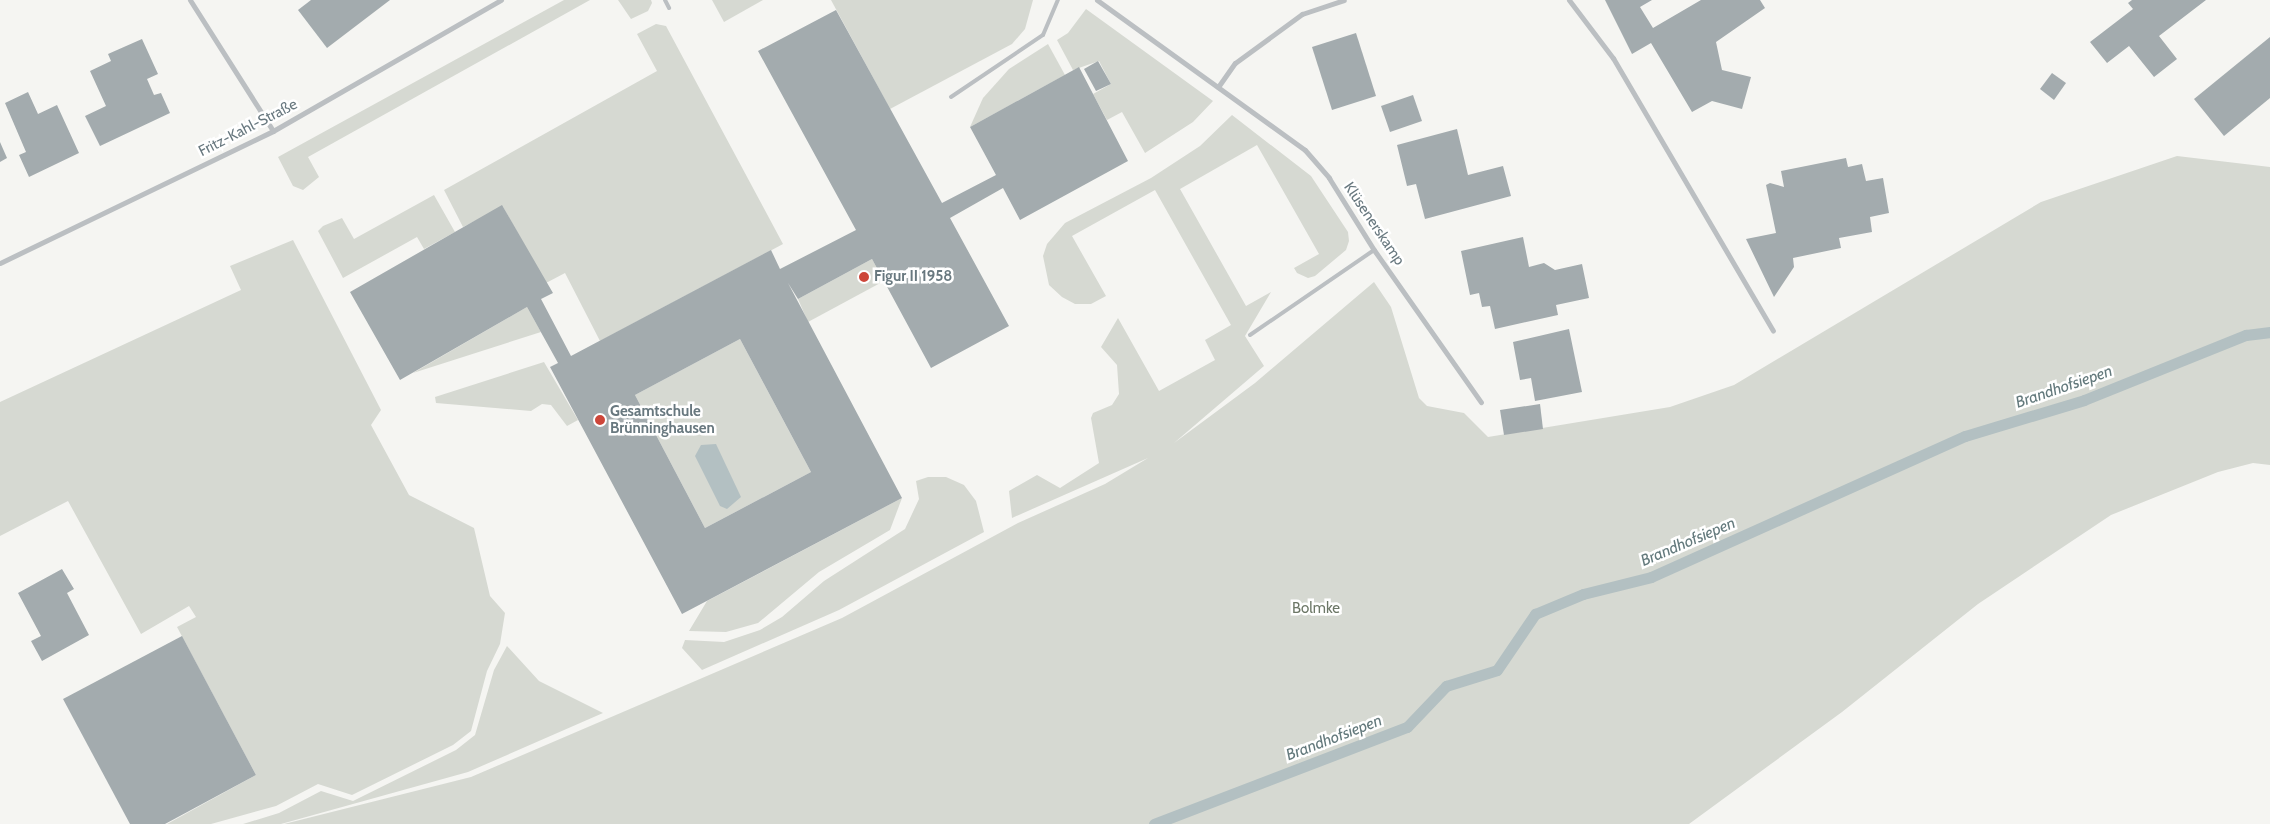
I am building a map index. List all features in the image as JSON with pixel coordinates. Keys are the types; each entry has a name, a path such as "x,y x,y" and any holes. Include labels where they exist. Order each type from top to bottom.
{"street":[{"path":"190,0 273,131"},
{"name":"Fritz-Kahl-Straße","path":"0,263 273,131 501,0"},
{"name":"Klüsenerskamp","path":"1097,0 1305,150 1329,178 1374,250 1481,402"},
{"path":"1218,87 1235,63 1302,14 1344,0"},
{"path":"1569,0 1612,58 1773,331"}],"lane":[{"path":"665,0 669,8"},
{"path":"951,97 1043,35 1058,0"},
{"path":"1250,335 1374,250"}],"green space":[{"path":"564,0 590,0 308,157 319,177 303,190 293,186 278,157"},
{"path":"618,0 651,0 652,3 648,11 631,19"},
{"path":"712,0 763,0 724,22"},
{"path":"831,0 1033,0 1025,29 1012,44 890,109"},
{"path":"1086,9 1213,101 1193,122 1145,153 1122,112 1107,120 1093,94 1111,84 1099,61 1073,70 1057,40 1068,33"},
{"path":"656,24 666,26 783,244 600,341 565,273 546,283 503,207 463,227 444,190 657,71 637,34"},
{"path":"1048,44 1065,75 970,127 983,98 1009,69"},
{"name":"Bolmke","path":"1232,115 1311,176 1348,232 1349,241 1346,250 1315,276 1308,278 1297,273 1294,268 1319,254 1257,145 1180,189 1246,306 1271,292 1245,336 1264,366 1174,443 1255,383 1374,282 1391,307 1419,398 1427,406 1464,413 1488,437 1670,407 1734,385 2041,202 2177,156 2270,167 2270,465 2253,463 2218,472 2111,515 1978,604 1842,712 1689,824 284,824 471,777 842,618 1018,523 1105,484 1148,458 1012,518 1009,491 1037,475 1060,488 1099,463 1091,418 1093,413 1112,405 1119,394 1117,365 1101,347 1118,318 1159,391 1215,360 1205,340 1231,325 1155,190 1072,236 1106,296 1091,304 1075,304 1062,297 1049,285 1043,256 1047,244 1065,223 1151,178 1200,146"},
{"path":"434,195 455,232 424,249 417,237 343,278 318,231 323,226 342,218 354,239"},
{"path":"293,240 381,410 371,425 409,495 474,528 490,596 505,613 500,644 487,671 471,731 453,745 352,795 318,784 276,806 211,824 167,824 256,775 177,627 196,617 189,606 141,634 68,501 0,536 0,402 241,290 230,266"},
{"path":"872,259 884,281 808,322 798,299"},
{"path":"527,307 541,332 413,373"},
{"path":"740,339 811,472 705,528 635,395"},
{"path":"544,362 578,420 567,426 551,405 542,404 531,411 436,403 435,397"},
{"path":"928,477 946,477 964,485 976,501 984,532 839,610 702,670 682,648 685,640 724,642 760,630 782,617 824,581 905,529 919,499 916,481"},
{"path":"902,498 890,530 819,572 758,623 726,632 689,631 707,601"},
{"path":"507,646 539,681 603,713 468,772 281,824 243,824 279,813 321,791 353,801 456,750 475,735 494,670"}],"shaded area":[{"path":"716,444 741,497 727,509 720,506 695,456 701,445"}],"building":[{"path":"311,0 390,0 327,48 298,10"},
{"path":"1605,0 1652,0 1640,7 1653,28 1701,0 1760,0 1765,8 1716,42 1722,70 1751,77 1742,109 1712,101 1692,112 1651,43 1632,54"},
{"path":"2132,0 2206,0 2159,36 2177,59 2154,77 2129,46 2107,63 2090,42 2133,9 2128,3"},
{"path":"836,10 942,203 996,175 970,127 1079,67 1128,161 1020,220 1003,188 950,218 1009,326 931,368 872,259 798,299 788,283 902,498 682,614 550,367 558,363 527,307 400,380 350,292 502,205 553,293 541,299 571,356 771,250 780,269 856,230 758,51","holes":["740,339 811,472 705,528 635,395"]},
{"path":"1356,33 1376,96 1332,110 1312,47"},
{"path":"2270,37 2270,98 2224,136 2194,99"},
{"path":"142,39 158,74 147,79 154,95 161,93 170,113 100,146 85,116 106,106 90,71 111,61 108,54"},
{"path":"1098,61 1111,84 1096,91 1084,69"},
{"path":"2052,73 2066,83 2054,100 2040,89"},
{"path":"28,92 38,114 57,105 79,153 29,177 19,155 26,152 5,103"},
{"path":"1413,95 1422,121 1390,132 1381,106"},
{"path":"1457,129 1468,175 1503,166 1511,196 1425,219 1416,184 1407,186 1397,145"},
{"path":"0,142 7,158 0,162"},
{"path":"1846,158 1848,167 1862,164 1866,181 1883,178 1889,213 1870,217 1872,232 1839,238 1841,248 1793,258 1794,267 1774,297 1746,239 1776,233 1766,185 1770,183 1784,187 1781,171"},
{"path":"1523,237 1529,267 1544,263 1555,270 1582,264 1589,298 1556,305 1558,315 1495,329 1490,306 1482,307 1479,293 1470,295 1461,251"},
{"path":"1569,329 1582,392 1535,401 1531,378 1520,380 1513,342"},
{"path":"1540,404 1543,429 1504,435 1500,410"},
{"path":"62,569 74,589 67,593 89,635 42,661 31,641 41,636 18,593"},
{"path":"182,636 256,775 165,824 130,824 63,699"}],"waterway":[{"name":"Brandhofsiepen","path":"1154,824 1407,727 1446,686 1497,670 1535,614 1583,594 1651,577 1965,436 2084,400 2246,335 2270,332"}],"place":[{"name":"Figur II 1958","path":"864,277"},
{"name":"Gesamtschule Brünninghausen","path":"600,420"}]}
